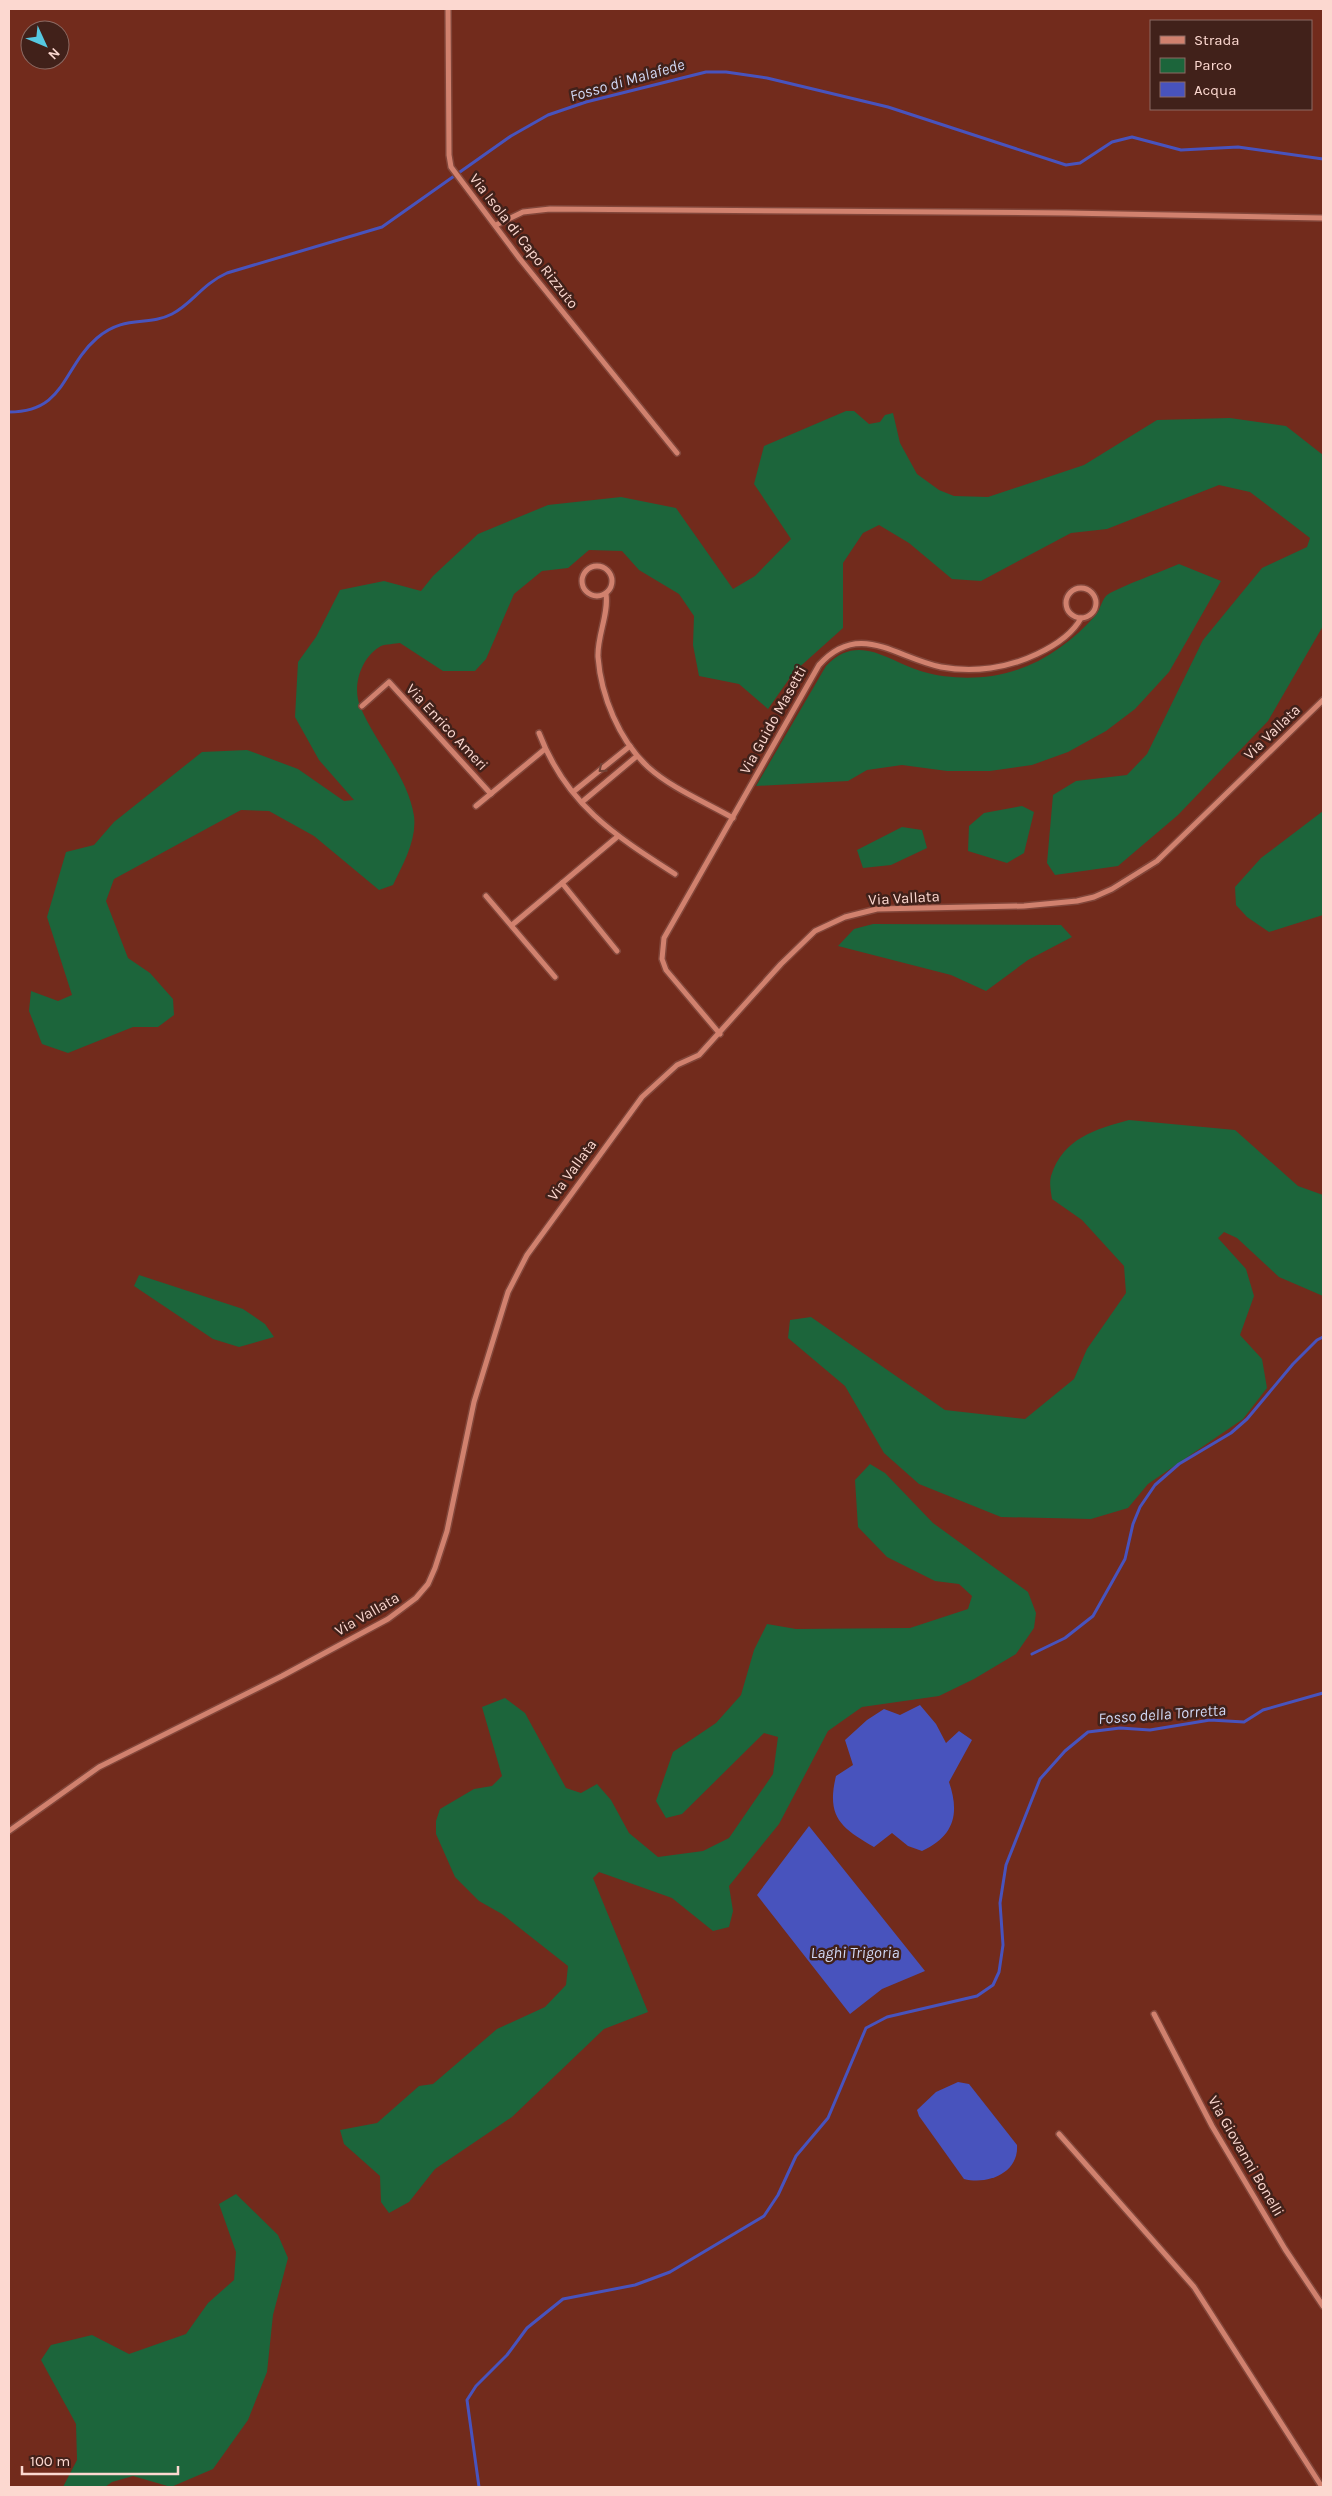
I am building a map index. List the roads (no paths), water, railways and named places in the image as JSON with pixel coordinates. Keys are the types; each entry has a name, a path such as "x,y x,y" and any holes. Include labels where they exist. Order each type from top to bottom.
{"street":[{"name":"Via Isola di Capo Rizzuto","path":"448,9 449,155 452,169 520,259 677,453"},
{"path":"496,225 524,212 550,209 1047,213 1323,218"},
{"path":"606,594 591,595 584,588 582,578 592,566 602,566 610,572 612,586 606,594 607,604 598,644 599,666 610,708 630,746 637,756 660,776 733,818"},
{"name":"Via Guido Masetti","path":"720,1034 675,983 666,970 662,948 664,938 814,672 824,659 836,650 853,644 867,642 941,667 987,669 1020,661 1040,652 1068,634 1081,618 1090,615 1096,602 1093,593 1080,588 1070,592 1066,601 1071,615 1081,618"},
{"name":"Via Enrico Ameri","path":"362,706 389,682 491,794"},
{"name":"Via Vallata","path":"9,1831 99,1767 282,1676 388,1619 422,1592 432,1577 447,1531 474,1402 504,1301 516,1273 531,1248 636,1104 663,1076 677,1065 699,1055 720,1034 781,964 815,932 845,917 877,909 1024,906 1077,901 1094,897 1133,877 1158,861 1323,700"},
{"path":"539,733 560,774 598,820 617,837 675,874"},
{"path":"573,792 630,746"},
{"path":"476,806 546,749"},
{"path":"582,802 637,756"},
{"path":"512,925 617,837"},
{"path":"562,882 617,951"},
{"path":"486,896 555,977"},
{"name":"Via Giovanni Bonelli","path":"1154,2014 1212,2126 1323,2306"},
{"path":"1059,2134 1194,2287 1322,2487"}],"water":[{"path":"920,1705 936,1724 946,1743 959,1731 972,1740 949,1782 954,1804 952,1823 948,1831 941,1838 922,1851 908,1846 892,1833 874,1847 845,1827 835,1811 833,1790 836,1776 853,1765 845,1740 867,1720 884,1709 900,1715"},
{"name":"Laghi Trigoria","path":"809,1826 925,1971 882,1989 850,2014 757,1895"},
{"path":"958,2082 969,2084 1017,2145 1013,2163 1000,2175 983,2180 964,2179 919,2116 917,2110 936,2092"}],"waterway":[{"name":"Fosso di Malafede","path":"9,412 28,410 42,405 53,396 76,362 97,338 107,331 126,323 154,320 172,314 186,305 211,283 227,273 382,227 511,136 548,115 586,102 706,72 726,72 767,78 888,107 1066,165 1080,163 1112,142 1132,137 1181,150 1238,147 1323,159"},
{"path":"1032,1654 1065,1638 1093,1616 1125,1559 1133,1524 1140,1507 1155,1485 1179,1464 1231,1433 1247,1419 1293,1364 1317,1340 1323,1337"},
{"name":"Fosso della Torretta","path":"479,2487 467,2400 476,2386 507,2355 527,2328 563,2299 635,2285 670,2272 764,2216 778,2195 796,2156 828,2118 866,2028 887,2017 977,1996 993,1985 999,1972 1003,1945 1000,1903 1006,1865 1040,1779 1065,1751 1088,1732 1120,1728 1150,1730 1210,1720 1244,1722 1263,1710 1323,1693"}]}
